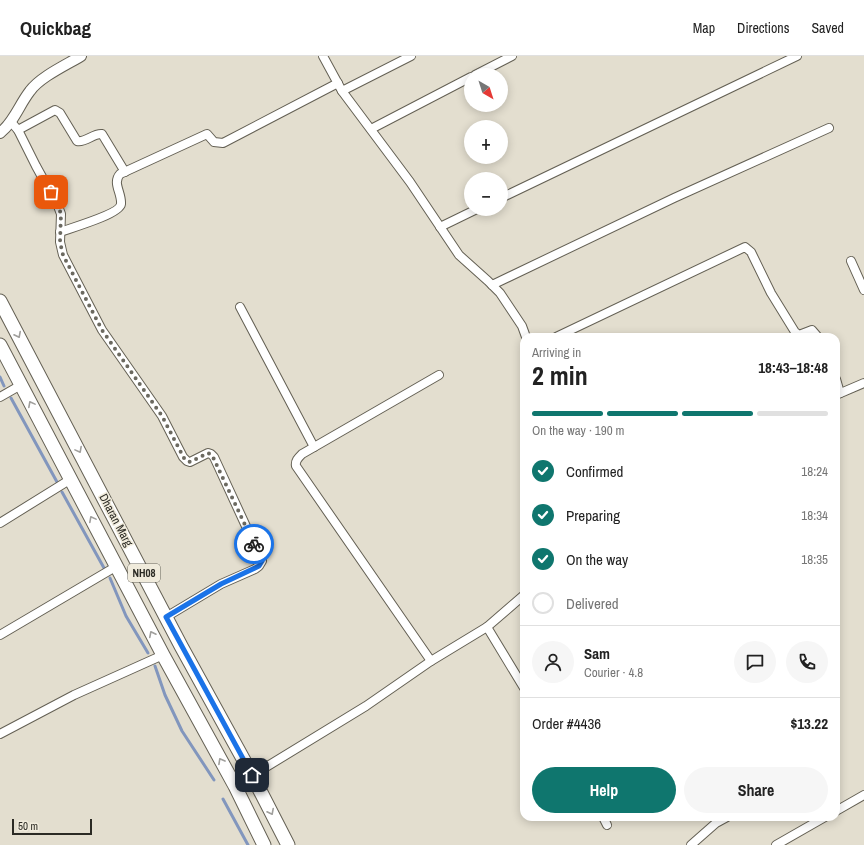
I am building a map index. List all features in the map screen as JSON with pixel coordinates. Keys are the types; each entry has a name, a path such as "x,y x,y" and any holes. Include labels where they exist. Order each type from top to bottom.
{"main road":[{"name":"Dharan Marg","path":"0,301 288,845"},
{"name":"Dharan Marg","path":"0,345 264,845"}],"street":[{"path":"0,133 11,122 30,91 37,83 80,56"},
{"path":"323,56 342,91 410,182 459,255 500,293 522,326 525,333"},
{"path":"342,91 411,56"},
{"path":"508,195 797,56"},
{"path":"487,68 506,57"},
{"path":"371,129 464,81"},
{"path":"60,232 115,211 121,204 117,186 118,176 125,172 207,134 214,142 223,143 338,83"},
{"path":"18,130 55,110 60,113 77,141 83,141 98,134 102,134 125,172"},
{"path":"11,122 18,130 58,206 61,214 60,242 63,255 102,330 162,416 185,460 190,462 208,453 212,455 262,561 259,566 221,584 166,617"},
{"path":"492,285 674,198 829,128"},
{"path":"440,227 464,215"},
{"path":"564,333 745,247 751,252 772,293 796,333"},
{"path":"851,262 864,290"},
{"path":"240,307 314,448"},
{"path":"804,333 812,330 815,333"},
{"path":"431,661 295,464 298,457 439,375"},
{"path":"840,393 864,383"},
{"path":"0,397 21,385"},
{"path":"0,523 71,479"},
{"path":"0,636 117,566"},
{"path":"234,786 366,706 431,661 487,627 520,598"},
{"path":"487,627 520,681"},
{"path":"0,734 74,695 163,655"},
{"path":"840,809 864,795"},
{"path":"606,821 608,825"},
{"path":"691,845 720,821"},
{"path":"776,845 818,821"}],"waterway":[{"path":"0,377 4,386"},
{"path":"11,398 57,482"},
{"path":"62,492 104,568"},
{"path":"110,578 126,616 148,653"},
{"path":"155,666 165,695 182,731 214,780"},
{"path":"223,799 248,845"}],"way so far":[{"path":"51,192 61,214 60,242 63,255 102,330 162,416 185,460 190,462 208,453 214,457 254,544"}],"route":[{"path":"252,775 166,617 221,584 259,566 262,561 254,544"}]}
